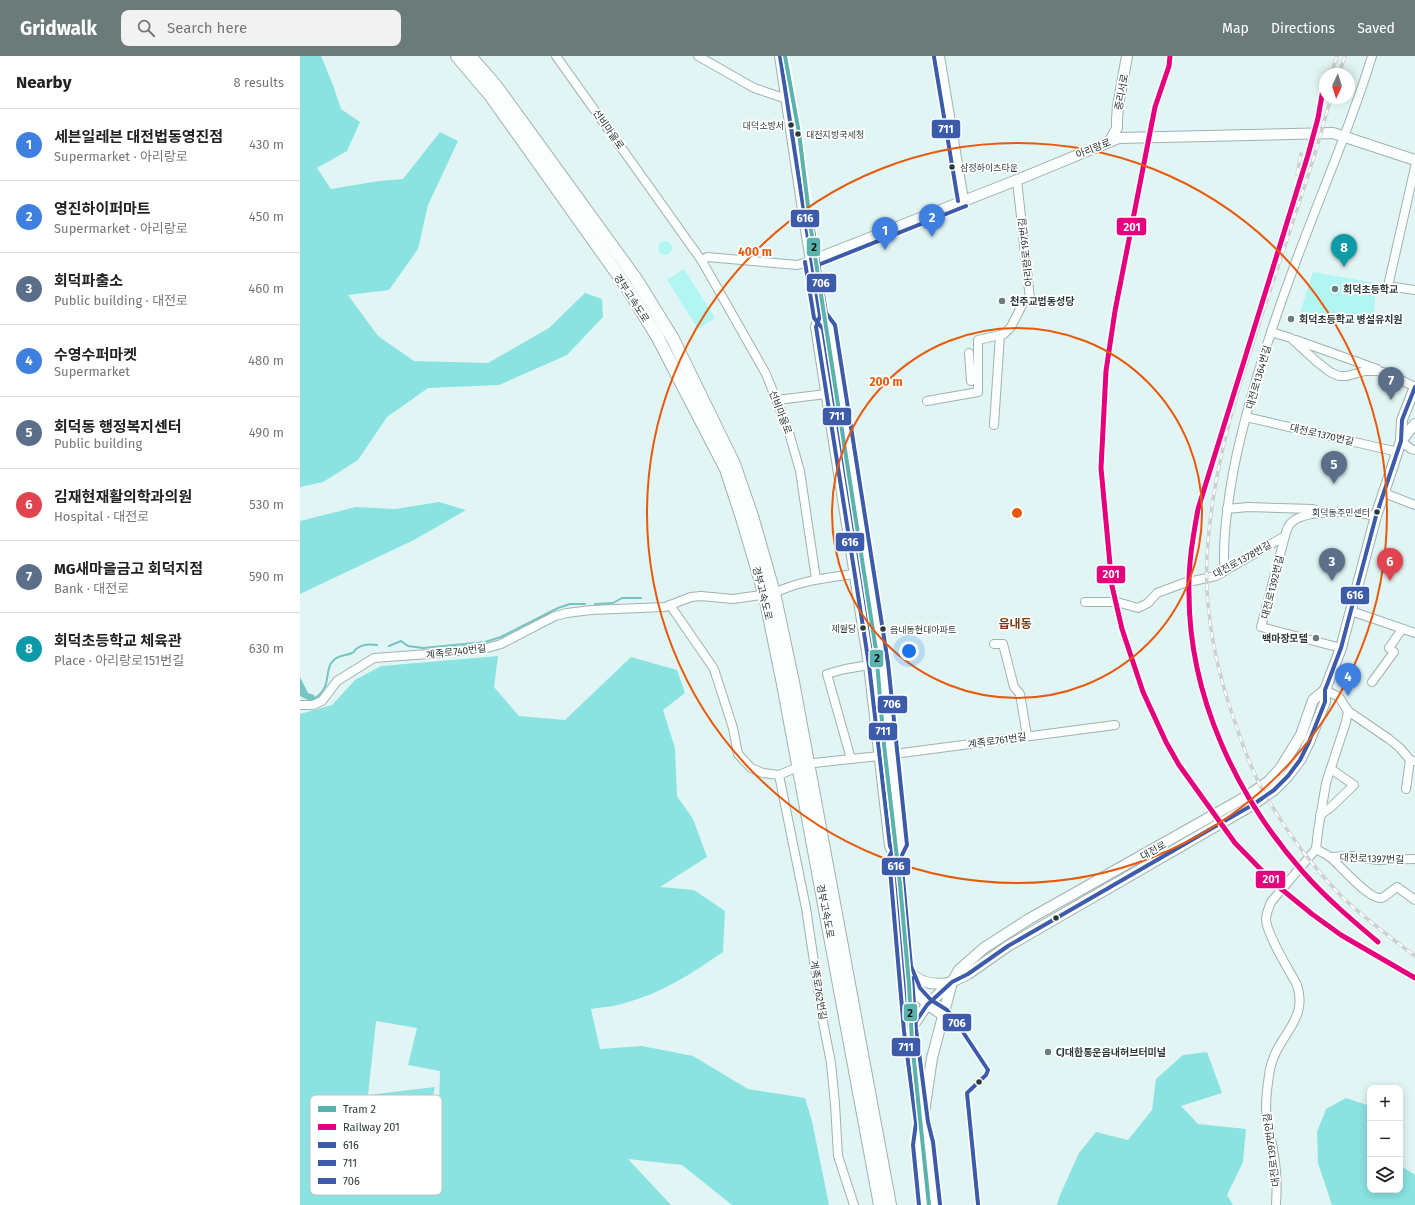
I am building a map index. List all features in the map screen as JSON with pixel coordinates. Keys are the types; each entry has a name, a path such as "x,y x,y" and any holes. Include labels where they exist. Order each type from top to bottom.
{"highway":[{"name":"경부고속도로","path":"457,56 490,95 626,286 657,336 726,469 760,581 774,640 880,1205"},
{"name":"경부고속도로","path":"470,56 496,86 636,279 673,339 734,464 752,516 774,593 794,682 890,1205"}],"main road":[{"path":"780,56 820,316 816,327 869,665 890,846 896,856 910,1030 922,1124 927,1143 934,1205"},
{"name":"중리서로","path":"1110,141 1117,128 1118,106 1127,56"},
{"path":"1117,128 1128,138"},
{"name":"아리랑로","path":"811,261 1119,138 1333,133 1415,160"},
{"path":"820,316 829,326 882,664 901,846 896,856"},
{"name":"대전로","path":"910,1030 927,1005 952,982 959,970 969,960 1007,933 1054,904 1249,795 1269,781 1280,769 1301,735 1312,700 1325,690 1341,648 1376,516 1401,441 1402,420 1415,387"},
{"name":"대전로","path":"1401,441 1415,424"},
{"path":"905,968 914,978 923,982 939,985 952,982 932,1058 919,1145 925,1205"},
{"path":"905,968 914,992 927,1005 943,1015"}],"street":[{"name":"선비마을로","path":"556,56 702,260 766,374 788,429 800,471 816,579"},
{"path":"698,56 754,88 787,98"},
{"path":"940,56 964,200"},
{"path":"1271,332 1303,242 1360,95 1372,56"},
{"path":"1415,167 1388,286 1415,290"},
{"name":"아리랑로197번길","path":"1000,335 1004,334 1011,327 1024,301 1030,299 1017,180"},
{"path":"702,260 708,257 797,265 811,261"},
{"name":"대전로1364번길","path":"1225,571 1224,547 1227,509 1234,465 1246,417 1271,332 1291,338 1316,361 1330,372 1339,376 1348,376 1365,371 1377,371 1387,373 1415,387"},
{"path":"927,400 978,392 978,340 1000,335 994,425"},
{"path":"1291,338 1387,373"},
{"path":"969,353 971,381"},
{"path":"777,400 826,394"},
{"name":"대전로1370번길","path":"1246,417 1398,452"},
{"path":"1401,441 1411,449 1415,450"},
{"path":"1384,493 1415,506"},
{"name":"대전로1378번길","path":"1227,509 1248,507 1313,509 1323,513"},
{"name":"대전로1378번길","path":"1086,602 1117,602 1138,608 1148,603 1157,593 1184,583 1216,576 1225,571 1285,536 1291,522 1300,518 1323,513 1338,512 1363,513 1376,516"},
{"name":"대전로1392번길","path":"1285,536 1261,627 1341,648"},
{"path":"778,591 792,585 816,579 854,574"},
{"name":"계족로740번길","path":"300,705 313,705 322,701 337,681 374,658 422,655 486,648 501,644 556,616 567,613 591,610 652,608 670,605 691,597 701,596 733,599 761,595"},
{"path":"670,605 714,669 733,728 738,754 751,768 763,773 779,775 798,767"},
{"path":"1350,611 1415,633"},
{"path":"1372,682 1394,652 1390,648 1402,629"},
{"path":"994,644 1002,644 1014,687 1020,694 1027,736"},
{"path":"851,759 828,674 845,669 869,665"},
{"path":"1325,690 1339,697 1348,711 1389,739 1412,761 1406,789"},
{"path":"1348,711 1346,722 1330,769 1320,815 1316,849 1330,857 1364,889 1374,896 1384,898 1397,887 1415,900"},
{"name":"계족로761번길","path":"879,756 1115,725"},
{"path":"814,763 879,756"},
{"path":"1320,815 1330,808 1354,785 1330,769"},
{"name":"계족로762번길","path":"779,775 806,908 823,1022 831,1063 836,1104 838,1156 854,1205"},
{"name":"대전로1397번안길","path":"1276,1205 1274,1158 1266,1107 1270,1068 1280,1043 1299,1013 1300,993 1268,930 1266,920 1267,911 1271,902 1316,849"},
{"name":"대전로1397번길","path":"1330,857 1352,856 1377,860 1415,859"}],"shaded area":[{"path":"300,56 321,56 341,109 360,122 347,151 317,168 331,189 379,181 403,179 440,132 458,141 428,205 418,249 389,290 348,295 378,336 414,361 488,363 549,328 585,293 602,299 603,317 567,355 499,385 428,388 387,417 358,460 323,482 300,487"},
{"path":"665,241 670,243 672,248 670,253 665,255 660,253 658,248 660,243"},
{"path":"684,269 715,318 698,329 667,280"},
{"path":"1313,272 1376,283 1374,312 1368,322 1300,319 1299,316"},
{"path":"439,502 466,510 414,540 300,594 300,521 356,507 395,509"},
{"path":"498,656 494,687 519,716 565,720 631,657 677,670 685,693 663,710 675,748 677,796 693,819 707,857 660,887 694,890 725,911 723,952 676,982 651,994 621,1004 591,1009 600,1049 642,1046 693,1056 748,1089 805,1098 812,1121 829,1205 732,1205 682,1165 628,1159 671,1205 300,1205 300,714 332,705 355,680 381,666"},
{"path":"300,677 308,693 314,695 316,700 310,701 300,696"},
{"path":"1207,1052 1222,1093 1181,1106 1198,1124 1246,1129 1243,1162 1227,1195 1233,1205 1057,1205 1079,1153 1096,1132 1128,1140 1152,1110 1156,1079 1183,1055"},
{"path":"435,1087 433,1095 368,1095"},
{"path":"1346,1098 1367,1105 1367,1193 1403,1193 1403,1167 1415,1175 1415,1205 1332,1205 1318,1163 1317,1132 1326,1109"}],"waterway":[{"path":"595,604 613,603 622,598 641,598"},
{"path":"389,646 401,641 408,646 423,648 485,642 501,637 558,608 570,604 585,604"},
{"path":"315,698 321,694 324,689 329,668 336,658 353,653 358,647 363,645 377,645"}],"railway":[{"path":"1169,66 1170,56"},
{"path":"1333,68 1337,56"},
{"path":"1341,68 1345,56"},
{"path":"1318,118 1322,104"},
{"path":"1329,104 1314,157 1241,381 1222,450 1215,485 1207,556 1210,622 1213,644 1223,686 1242,744 1262,789 1270,803 1308,859 1341,896 1368,920 1415,956"},
{"path":"1297,174 1301,154"}],"tram line":[{"name":"2","path":"785,56 799,133 811,230 876,650 884,745 900,884 909,984 912,1042 929,1205"}],"rail line":[{"name":"201","path":"1170,56 1169,66 1155,107 1115,311 1106,371 1101,468 1112,586 1122,629 1143,692 1166,742 1179,765 1235,843 1274,883 1312,914 1341,935 1415,978"},
{"name":"201","path":"1320,104 1308,155 1198,509 1189,572 1191,631 1197,669 1207,707 1221,743 1237,777 1257,811 1279,842 1312,882 1378,942"}],"transit line":[{"name":"616","path":"780,56 820,316 816,327 869,665 890,846 895,856 910,1030"},
{"name":"706","path":"786,56 826,313 835,325 888,663 907,845 901,857 911,966 920,988 931,1000 947,1010 988,1070 986,1075 967,1093 978,1204"},
{"name":"711","path":"934,57 958,201"},
{"name":"711","path":"813,267 966,206"},
{"name":"711","path":"805,262 814,318 823,329 876,665 895,845 889,857 904,1031 916,1123 913,1145 919,1205"},
{"name":"616","path":"910,1030 927,1005 952,982 968,974 1008,946 1254,804 1274,790 1288,776 1300,760 1325,702 1325,690 1341,648 1376,516 1401,441 1402,420 1415,387"},
{"name":"706","path":"912,978 916,1029 928,1122 933,1142 940,1204"}],"place":[{"name":"대덕소방서","path":"791,125"},
{"name":"대전지방국세청","path":"798,134"},
{"name":"삼정하이츠타운","path":"952,167"},
{"name":"영진하이퍼마트","path":"932,237"},
{"name":"세븐일레븐 대전법동영진점","path":"885,250"},
{"name":"회덕초등학교 체육관","path":"1344,267"},
{"name":"회덕초등학교","path":"1335,289"},
{"name":"천주교법동성당","path":"1002,301"},
{"name":"회덕초등학교 병설유치원","path":"1291,319"},
{"name":"MG새마을금고 회덕지점","path":"1391,400"},
{"name":"회덕동 행정복지센터","path":"1334,484"},
{"name":"회덕동주민센터","path":"1377,512"},
{"name":"회덕파출소","path":"1332,581"},
{"name":"김재현재활의학과의원","path":"1390,581"},
{"name":"제월당","path":"863,628"},
{"name":"읍내동현대아파트","path":"883,629"},
{"name":"백마장모텔","path":"1316,638"},
{"name":"수영수퍼마켓","path":"1348,696"},
{"name":"CJ대한통운읍내허브터미널","path":"1048,1052"}],"district":[{"name":"읍내동","path":"1015,624"}]}
